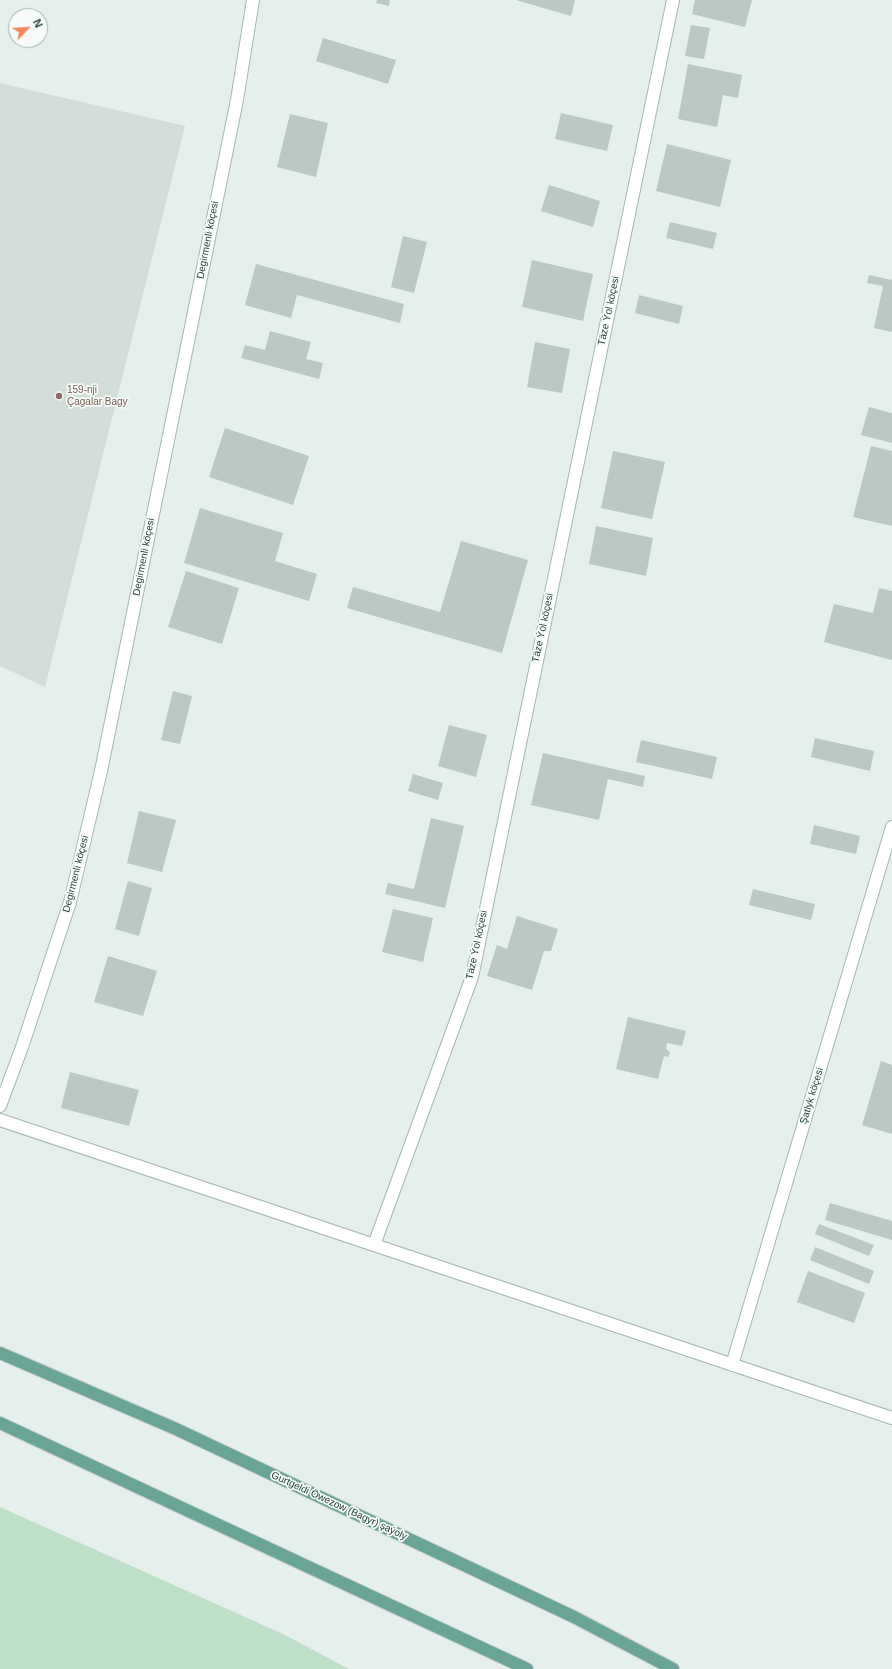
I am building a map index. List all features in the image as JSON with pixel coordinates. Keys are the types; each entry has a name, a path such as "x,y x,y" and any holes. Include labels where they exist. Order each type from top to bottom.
{"main road":[{"name":"Gurtgeldi Öwezow (Bagyr) şaýoly","path":"0,1353 183,1432 574,1617 673,1669"},
{"path":"0,1423 527,1669"}],"street":[{"name":"Degirmenli köçesi","path":"0,1106 22,1047 70,902 101,771 237,100 252,0"},
{"name":"Täze Ýol köçesi","path":"374,1245 472,977 673,0"},
{"name":"Şatlyk köçesi","path":"732,1365 892,827"},
{"path":"0,1120 892,1418"}],"shaded area":[{"name":"159-nji Çagalar Bagy","path":"0,83 185,126 45,687 0,666"}],"green space":[{"path":"0,1507 283,1634 349,1669 0,1669"}],"building":[{"path":"377,0 390,0 389,6 376,3"},
{"path":"516,0 575,0 571,16"},
{"path":"695,0 752,0 745,27 692,14"},
{"path":"691,25 710,28 704,59 685,56"},
{"path":"323,38 396,60 388,84 316,61"},
{"path":"688,64 742,75 738,98 723,95 717,127 678,119"},
{"path":"561,113 613,125 607,151 555,139"},
{"path":"290,114 328,123 316,177 277,167"},
{"path":"667,144 731,160 720,207 656,191"},
{"path":"549,185 600,201 593,227 541,211"},
{"path":"670,222 717,233 713,249 666,238"},
{"path":"403,236 427,242 414,293 391,287"},
{"path":"532,260 593,274 583,321 522,307"},
{"path":"256,264 404,304 400,323 297,295 291,318 245,305"},
{"path":"869,275 892,280 892,332 874,328 883,286 867,283"},
{"path":"639,295 683,306 679,324 635,313"},
{"path":"270,331 311,342 306,359 323,363 319,379 241,358 245,345 265,350"},
{"path":"535,342 570,349 562,393 527,387"},
{"path":"869,407 892,413 892,443 861,435"},
{"path":"225,428 309,456 293,505 209,477"},
{"path":"871,446 892,451 892,526 853,517"},
{"path":"613,451 665,462 652,519 601,508"},
{"path":"200,508 283,533 275,561 317,574 309,601 184,563"},
{"path":"596,526 653,538 646,576 589,564"},
{"path":"461,541 528,560 502,653 347,608 353,587 440,612"},
{"path":"186,571 239,588 222,644 168,627"},
{"path":"879,588 892,591 892,660 824,642 834,604 873,613"},
{"path":"173,691 192,696 180,744 161,740"},
{"path":"449,725 487,735 476,777 438,766"},
{"path":"815,738 874,751 870,771 811,757"},
{"path":"641,740 717,757 712,779 636,762"},
{"path":"543,753 645,776 643,787 608,779 599,820 531,805"},
{"path":"413,774 443,783 438,800 408,791"},
{"path":"139,811 176,820 162,872 127,863"},
{"path":"431,818 464,826 445,908 385,894 388,883 414,889"},
{"path":"814,825 860,836 856,854 810,844"},
{"path":"128,881 152,888 139,936 115,929"},
{"path":"753,889 815,904 811,920 749,905"},
{"path":"393,909 433,918 423,962 382,952"},
{"path":"517,916 558,929 551,951 544,951 532,990 487,976 497,945 507,949"},
{"path":"108,956 157,971 143,1016 94,1002"},
{"path":"628,1017 686,1031 682,1046 667,1043 666,1049 670,1052 668,1057 664,1056 658,1079 616,1069"},
{"path":"881,1061 892,1065 892,1134 862,1125"},
{"path":"70,1072 139,1090 129,1126 61,1108"},
{"path":"830,1203 892,1221 892,1240 825,1220"},
{"path":"819,1224 874,1245 869,1256 815,1234"},
{"path":"815,1247 874,1271 869,1284 810,1260"},
{"path":"808,1271 865,1293 854,1323 797,1302"}],"place":[{"name":"159-nji Çagalar Bagy","path":"59,396"}]}
